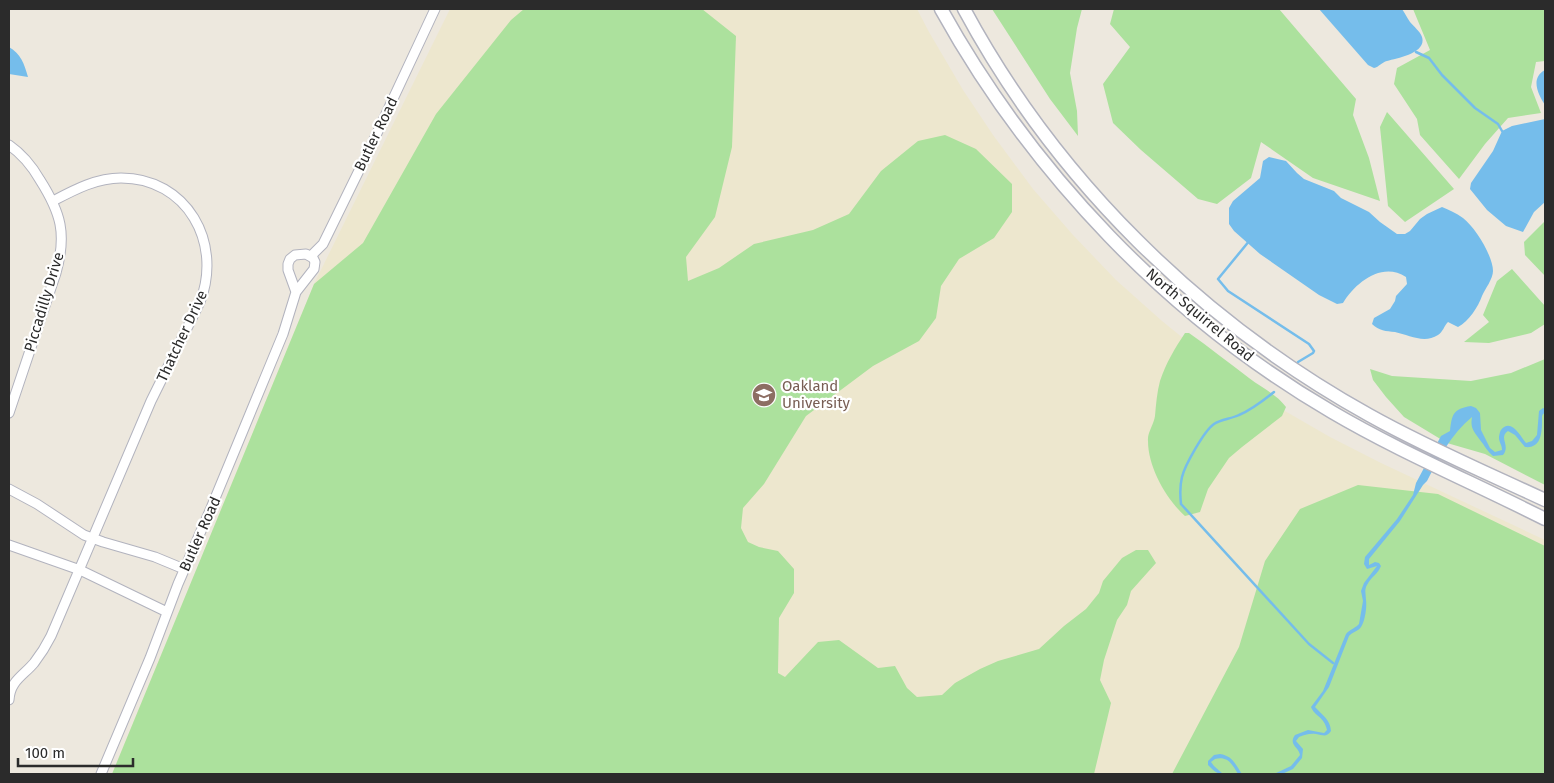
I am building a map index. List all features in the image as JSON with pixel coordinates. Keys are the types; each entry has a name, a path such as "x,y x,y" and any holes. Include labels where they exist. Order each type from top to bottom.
{"main road":[{"name":"North Squirrel Road","path":"941,9 980,73 1029,142 1089,214 1149,274 1205,323 1280,379 1330,411 1408,453 1545,519"},
{"name":"North Squirrel Road","path":"964,9 1002,73 1055,148 1111,213 1157,260 1220,316 1276,357 1345,401 1416,439 1545,500"}],"street":[{"name":"Butler Road","path":"100,774 150,658 184,569 283,334 296,292 314,269 315,262 311,256 323,244 435,9"},
{"name":"Piccadilly Drive","path":"9,145 29,163 53,201 61,231 59,262 9,413"},
{"name":"Thatcher Drive","path":"11,683 28,669 44,650 51,636 151,401 200,302 207,282 208,258 201,230 193,216 174,195 150,182 129,178 107,179 90,183 53,201"},
{"path":"296,292 288,270 290,259 300,254 311,256"},
{"path":"9,489 32,501 84,535 155,557 184,569"},
{"path":"9,545 80,570 167,612"},
{"path":"9,700 11,683"}],"shaded area":[{"name":"Oakland University","path":"450,9 917,9 963,90 1033,189 1116,280 1162,321 1204,355 1278,407 1330,437 1545,540 1545,774 112,774 314,284"}],"green space":[{"path":"524,9 702,9 736,36 732,147 715,217 686,257 688,281 719,268 754,244 813,230 849,214 881,171 918,141 945,135 976,149 1012,184 1012,212 994,238 959,259 941,286 936,318 919,341 873,366 806,416 764,484 743,508 741,528 748,542 759,547 778,551 794,569 794,593 779,618 778,673 785,677 818,642 839,640 878,668 895,666 907,688 917,697 942,695 955,683 980,669 998,661 1039,649 1086,609 1099,593 1103,581 1122,558 1136,550 1148,550 1156,563 1131,591 1127,605 1117,620 1104,660 1100,680 1111,703 1094,774 112,774 314,284 363,243 436,114 511,20"},
{"path":"992,9 1082,9 1070,73 1077,111 1078,136 1050,99"},
{"path":"1114,9 1279,9 1356,99 1353,115 1369,158 1380,201 1313,178 1261,142 1251,178 1217,204 1198,199 1113,123 1103,84 1130,47 1110,24"},
{"path":"1413,9 1545,9 1545,61 1536,62 1531,87 1541,113 1508,118 1485,144 1459,179 1420,135 1417,119 1394,84 1397,68 1430,50"},
{"path":"1387,112 1454,189 1405,222 1388,206 1380,127"},
{"path":"1545,221 1545,276 1525,255 1524,242"},
{"path":"1512,269 1545,306 1545,324 1531,333 1489,343 1464,342 1489,322 1483,315 1497,281"},
{"path":"1185,333 1189,333 1273,395 1286,407 1282,416 1229,458 1208,489 1200,512 1185,516 1171,501 1159,482 1151,461 1148,438 1154,419 1160,381 1171,356"},
{"path":"1545,359 1545,485 1485,454 1447,443 1404,417 1373,380 1370,369 1392,376 1471,381 1511,373"},
{"path":"1358,485 1438,494 1545,546 1545,774 1172,774 1239,647 1265,561 1300,509"}],"water":[{"path":"1319,9 1402,9 1421,35 1422,43 1416,51 1374,68 1368,65"},
{"path":"9,47 22,59 28,77 9,74"},
{"path":"1545,70 1545,105 1538,91 1537,82 1540,73"},
{"path":"1545,119 1545,202 1534,212 1523,232 1506,226 1487,210 1470,189 1471,183 1493,151 1502,131 1512,126"},
{"path":"1269,157 1286,161 1304,179 1334,191 1341,198 1369,212 1397,234 1405,234 1410,231 1420,219 1442,207 1463,218 1473,228 1482,242 1490,258 1493,271 1490,281 1473,313 1458,327 1448,322 1440,334 1433,338 1422,339 1383,330 1372,324 1374,318 1390,309 1396,296 1407,284 1406,277 1397,273 1379,273 1362,282 1348,295 1343,303 1337,304 1319,295 1260,254 1234,231 1229,224 1229,208 1233,201 1260,178 1263,161"},
{"path":"1471,406 1480,413 1481,430 1490,448 1495,452 1502,450 1499,437 1501,431 1508,426 1515,429 1526,443 1532,441 1537,435 1539,411 1543,408 1545,413 1542,416 1540,437 1535,445 1525,447 1515,435 1508,431 1504,436 1506,448 1503,455 1493,456 1473,430 1472,417 1458,431 1400,521 1369,559 1369,565 1375,562 1381,566 1366,587 1364,621 1360,628 1349,636 1329,687 1315,707 1327,720 1331,731 1326,735 1312,734 1299,737 1296,741 1303,749 1302,758 1293,769 1282,774 1274,774 1291,766 1300,755 1293,744 1295,735 1308,730 1324,733 1327,730 1322,719 1311,707 1323,691 1346,634 1359,624 1363,601 1361,591 1364,583 1377,566 1367,569 1364,564 1365,557 1397,519 1413,495 1416,483 1441,436 1450,431 1454,413"},
{"path":"1220,754 1231,759 1242,774 1238,774 1232,764 1219,758 1211,762 1223,774 1213,770 1208,765 1208,761 1214,755"}],"waterway":[{"path":"1416,52 1429,58 1442,75 1475,108 1498,124 1502,131"},
{"path":"1250,240 1218,279 1228,291 1309,344 1314,351 1313,353 1298,362"},
{"path":"1274,392 1248,410 1217,422 1205,434 1195,449 1182,477 1181,504 1309,644 1333,663"}],"place":[{"name":"Oakland University","path":"764,395"}]}
